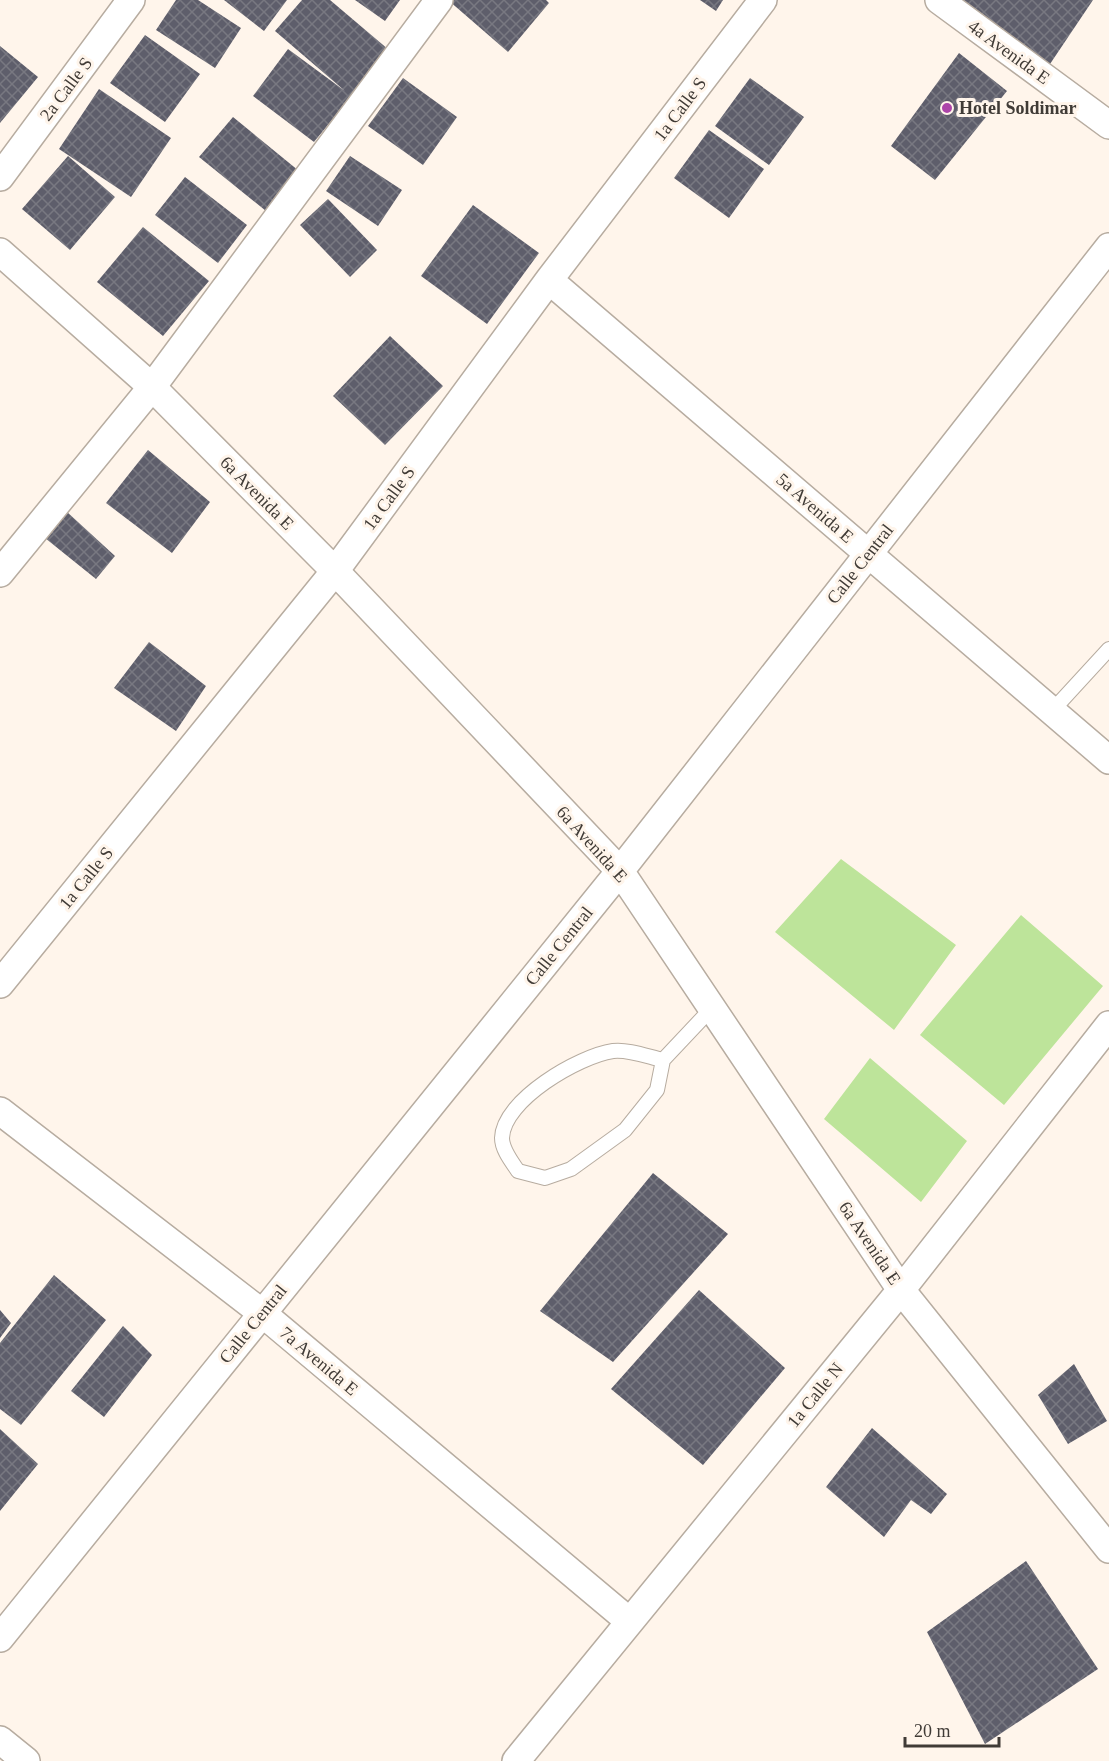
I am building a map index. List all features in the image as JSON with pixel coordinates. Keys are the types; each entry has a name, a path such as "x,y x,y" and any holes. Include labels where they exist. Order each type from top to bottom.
{"street":[{"name":"2a Calle S","path":"0,177 131,0"},
{"path":"0,573 152,387 438,0"},
{"name":"1a Calle S","path":"0,984 335,571 549,280 763,0"},
{"name":"4a Avenida E","path":"939,0 1109,125"},
{"name":"Calle Central","path":"0,1638 620,871 1109,247"},
{"name":"6a Avenida E","path":"0,252 152,387 335,571 620,871 901,1290 1109,1549"},
{"name":"5a Avenida E","path":"549,280 1109,760"},
{"name":"1a Calle N","path":"516,1761 901,1290 1109,1025"},
{"name":"7a Avenida E","path":"0,1111 262,1313 629,1621"},
{"path":"0,1740 26,1761"}],"lane":[{"path":"1052,711 1109,649"},
{"path":"663,1060 614,1051 559,1070 511,1114 502,1138 507,1155 518,1171 545,1178 571,1169 625,1130 657,1090 663,1060 712,1008"}],"green space":[{"path":"841,859 956,945 894,1030 775,932"},
{"path":"1021,915 1103,986 1004,1105 920,1035"},
{"path":"870,1058 967,1141 921,1202 824,1119"}],"building":[{"path":"176,0 198,0 241,28 215,68 156,30"},
{"path":"224,0 287,0 264,31"},
{"path":"302,0 330,0 389,50 314,142 253,96 288,49 345,91 275,31"},
{"path":"355,0 400,0 385,21"},
{"path":"448,0 546,0 549,3 508,52"},
{"path":"700,0 723,0 716,11"},
{"path":"953,0 1093,0 1048,67"},
{"path":"145,35 200,74 165,122 110,83"},
{"path":"0,46 38,77 0,123"},
{"path":"959,53 1007,91 935,180 891,146"},
{"path":"403,78 457,117 423,165 368,126"},
{"path":"750,78 804,117 769,165 715,126"},
{"path":"99,89 171,138 131,197 59,149"},
{"path":"233,117 299,171 266,211 199,157"},
{"path":"709,130 764,169 729,218 674,178"},
{"path":"68,156 115,197 70,250 22,209"},
{"path":"350,156 402,190 378,226 326,191"},
{"path":"185,177 247,225 218,263 155,215"},
{"path":"328,199 377,250 350,277 300,225"},
{"path":"473,205 539,253 487,324 421,276"},
{"path":"143,227 209,281 163,336 97,282"},
{"path":"390,336 443,386 385,445 333,396"},
{"path":"148,450 210,502 172,553 106,503"},
{"path":"66,511 115,556 96,579 45,538"},
{"path":"149,642 206,686 176,731 114,688"},
{"path":"653,1173 728,1234 613,1362 540,1311"},
{"path":"54,1275 106,1320 21,1425 0,1409 0,1343"},
{"path":"699,1290 785,1368 703,1465 611,1389"},
{"path":"0,1310 11,1323 0,1338"},
{"path":"123,1326 152,1355 104,1417 71,1391"},
{"path":"1074,1364 1107,1421 1068,1444 1038,1395"},
{"path":"872,1428 947,1494 931,1514 911,1500 884,1537 826,1487"},
{"path":"0,1429 38,1464 0,1511"},
{"path":"1026,1561 1098,1669 985,1744 927,1632"}],"place":[{"name":"Hotel Soldimar","path":"947,108"}]}
